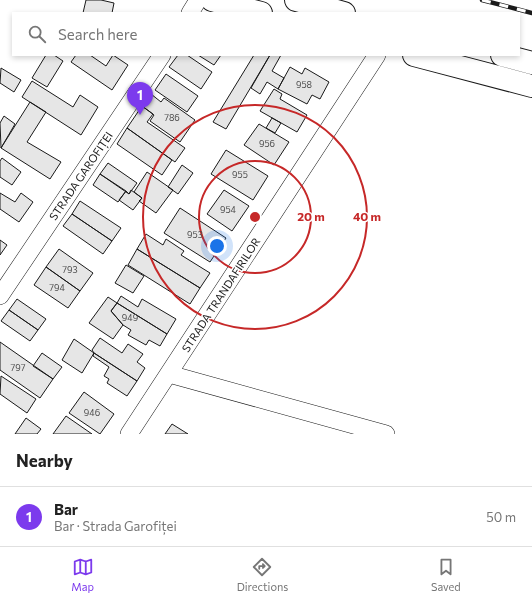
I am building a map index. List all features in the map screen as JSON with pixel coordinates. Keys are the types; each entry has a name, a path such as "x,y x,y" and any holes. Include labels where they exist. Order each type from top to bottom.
{"highway":[{"path":"212,0 257,12"},
{"path":"296,0 340,12"},
{"path":"418,56 532,86"},
{"path":"506,56 532,63"}],"street":[{"path":"191,12 198,0"},
{"name":"STRADA GAROFIȚEI","path":"0,296 161,56"},
{"name":"STRADA TRANDAFIRILOR","path":"129,434 377,56"},
{"path":"169,374 386,434"}],"building":[{"path":"86,0 101,0 114,3 112,12 83,12"},
{"path":"45,56 56,56 63,61 47,87 32,78"},
{"path":"75,56 91,56 106,66 112,56 114,56 128,65 112,90 71,62"},
{"path":"177,56 188,56 212,72 201,89 169,67"},
{"path":"200,56 220,56 214,65"},
{"path":"253,56 269,56 226,129 213,122"},
{"path":"269,56 280,56 272,71 284,78 278,89 267,82 260,94 251,88"},
{"path":"290,67 302,74 305,68 329,82 320,99 312,95 307,104 278,89"},
{"path":"1,68 21,80 14,92 0,83"},
{"path":"166,74 198,96 187,112 155,90"},
{"path":"32,81 73,107 80,95 98,107 81,135 22,97"},
{"path":"274,89 282,94 280,99 307,115 297,132 260,111"},
{"path":"151,94 161,102 164,98 195,120 180,142 150,121 154,115 142,106"},
{"path":"30,102 46,112 27,142 61,162 50,179 1,148"},
{"path":"142,106 153,114 147,122 185,148 175,162 127,128"},
{"path":"4,116 15,124 1,148 0,123"},
{"path":"272,118 281,123 275,133 266,128"},
{"path":"259,124 289,142 274,165 244,145"},
{"path":"127,128 172,160 162,175 117,144"},
{"path":"226,150 268,176 253,200 211,174"},
{"path":"2,158 21,172 12,185 0,177 0,161"},
{"path":"108,163 137,183 129,194 100,174"},
{"path":"182,165 193,173 178,194 168,187"},
{"path":"147,172 173,190 156,213 139,201 142,198 134,192"},
{"path":"100,174 126,191 118,202 93,185"},
{"path":"131,190 142,198 133,210 119,200 126,191 129,194"},
{"path":"224,190 249,206 232,231 207,214"},
{"path":"0,193 15,202 21,193 33,202 19,222 0,209"},
{"path":"80,201 121,228 112,241 72,214"},
{"path":"180,208 226,238 210,262 164,233"},
{"path":"72,214 112,241 103,254 63,226"},
{"path":"146,234 163,245 166,239 184,251 181,255 210,273 200,288 137,249"},
{"path":"0,240 7,245 0,255"},
{"path":"59,249 93,273 80,291 46,267"},
{"path":"137,249 200,288 190,304 128,265"},
{"path":"126,265 144,276 133,293 115,283"},
{"path":"46,267 80,291 68,308 34,285"},
{"path":"121,296 138,307 142,299 176,319 167,334 117,303"},
{"path":"108,297 117,303 111,311 123,325 113,339 89,323"},
{"path":"17,299 46,319 38,330 9,310"},
{"path":"117,303 167,334 160,346 149,340 146,345 128,335 131,330 123,325 111,311"},
{"path":"9,310 38,330 30,341 1,321"},
{"path":"100,338 122,353 128,344 143,354 137,362 145,368 137,381 94,353 92,350"},
{"path":"74,339 94,353 82,373 62,360"},
{"path":"0,342 53,379 40,398 0,370"},
{"path":"42,353 62,367 53,379 33,366"},
{"path":"94,353 137,381 127,396 107,383 109,379 104,376 109,367 93,356"},
{"path":"1,376 36,399 27,413 0,394"},
{"path":"84,392 114,414 100,434 69,413"},
{"path":"66,416 92,434 53,434"},
{"path":"26,418 41,429 37,434 15,434"},
{"path":"172,424 188,434 165,434"}],"railway":[{"path":"482,0 532,13"}],"place":[{"name":"Bar","path":"140,115"}]}
